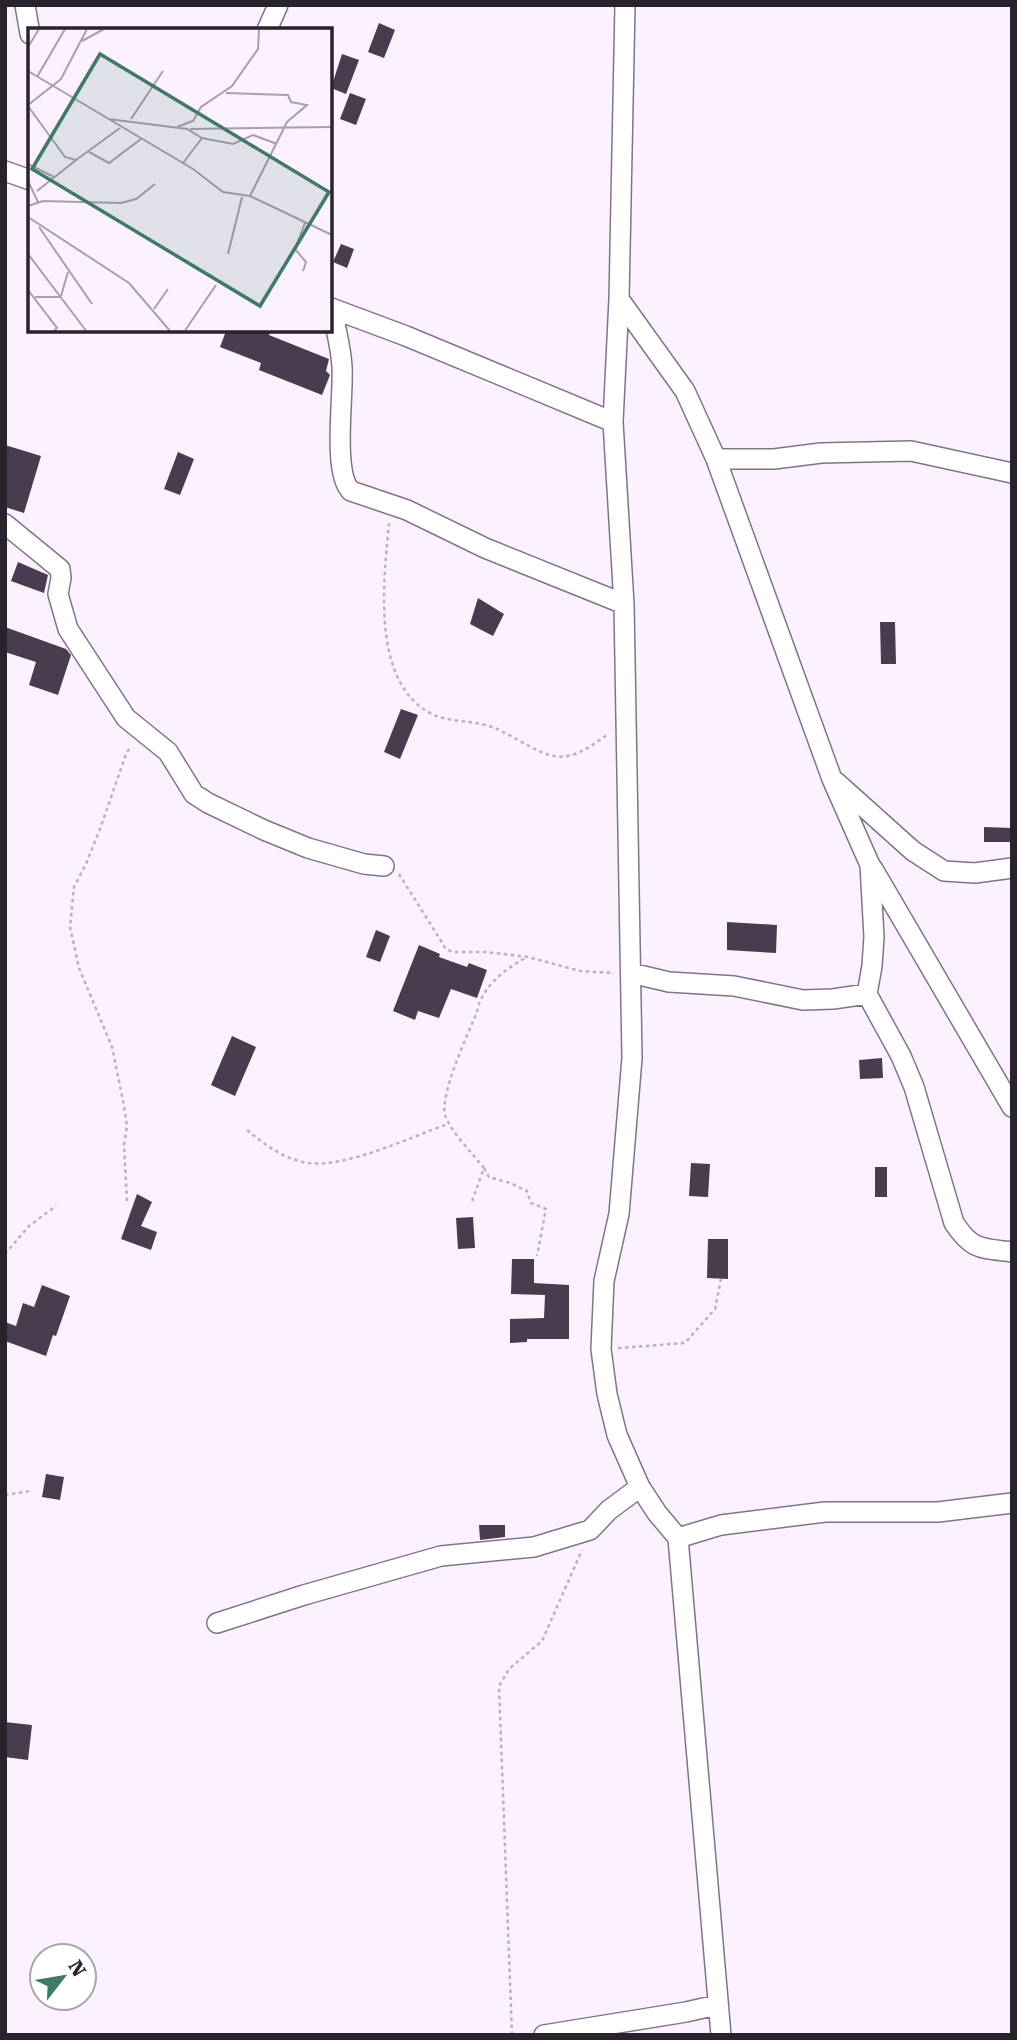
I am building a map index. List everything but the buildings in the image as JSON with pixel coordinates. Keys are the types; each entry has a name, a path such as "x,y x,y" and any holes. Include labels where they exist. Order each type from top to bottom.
{"street":[{"path":"25,5 29,28"},
{"path":"268,28 278,5"},
{"path":"625,5 619,299 613,422 624,604 632,1058 618,1214 604,1281 601,1349 607,1394 617,1435 640,1487 678,1538 721,2035"},
{"path":"5,171 28,178"},
{"path":"619,299 685,391 716,459 832,779 870,865 1012,1107"},
{"path":"332,308 406,335 613,422"},
{"path":"332,313 343,369 343,480 351,491 407,510 512,560 624,604"},
{"path":"716,459 774,459 821,453 911,451 1012,473"},
{"path":"5,524 60,569 58,594 68,629 126,718 168,752 194,794 264,830 308,848 364,864 384,866"},
{"path":"832,779 913,851 944,871 975,873 1012,868"},
{"path":"870,865 874,937 867,994 901,1056 914,1087 954,1223 965,1240 979,1248 1012,1252"},
{"path":"631,973 668,982 734,986 803,1000 867,994"},
{"path":"217,1623 441,1556 534,1547 590,1531 609,1510 640,1487"},
{"path":"678,1538 721,1525 825,1512 938,1512 1012,1503"},
{"path":"544,2035 718,2005"}],"path":[{"path":"390,505 384,570 386,634 398,679 421,707 435,715 496,728 537,751 559,758 579,754 625,721"},
{"path":"127,1201 124,1145 127,1126 112,1047 79,968 70,927 74,887 96,841 126,754 141,730"},
{"path":"384,866 393,868 401,876 446,949 453,952 486,952 528,957 580,971 631,973"},
{"path":"528,957 510,966 497,977 479,1003 453,1070 445,1114 449,1124 489,1177 527,1191 531,1203 546,1209 537,1256"},
{"path":"247,1130 284,1156 304,1163 326,1164 359,1156 449,1124"},
{"path":"472,1201 484,1168"},
{"path":"5,1254 29,1226 56,1206"},
{"path":"601,1349 685,1343 715,1310 721,1279"},
{"path":"5,1495 30,1491"},
{"path":"512,2035 499,1686 509,1669 542,1641 590,1531"}]}
